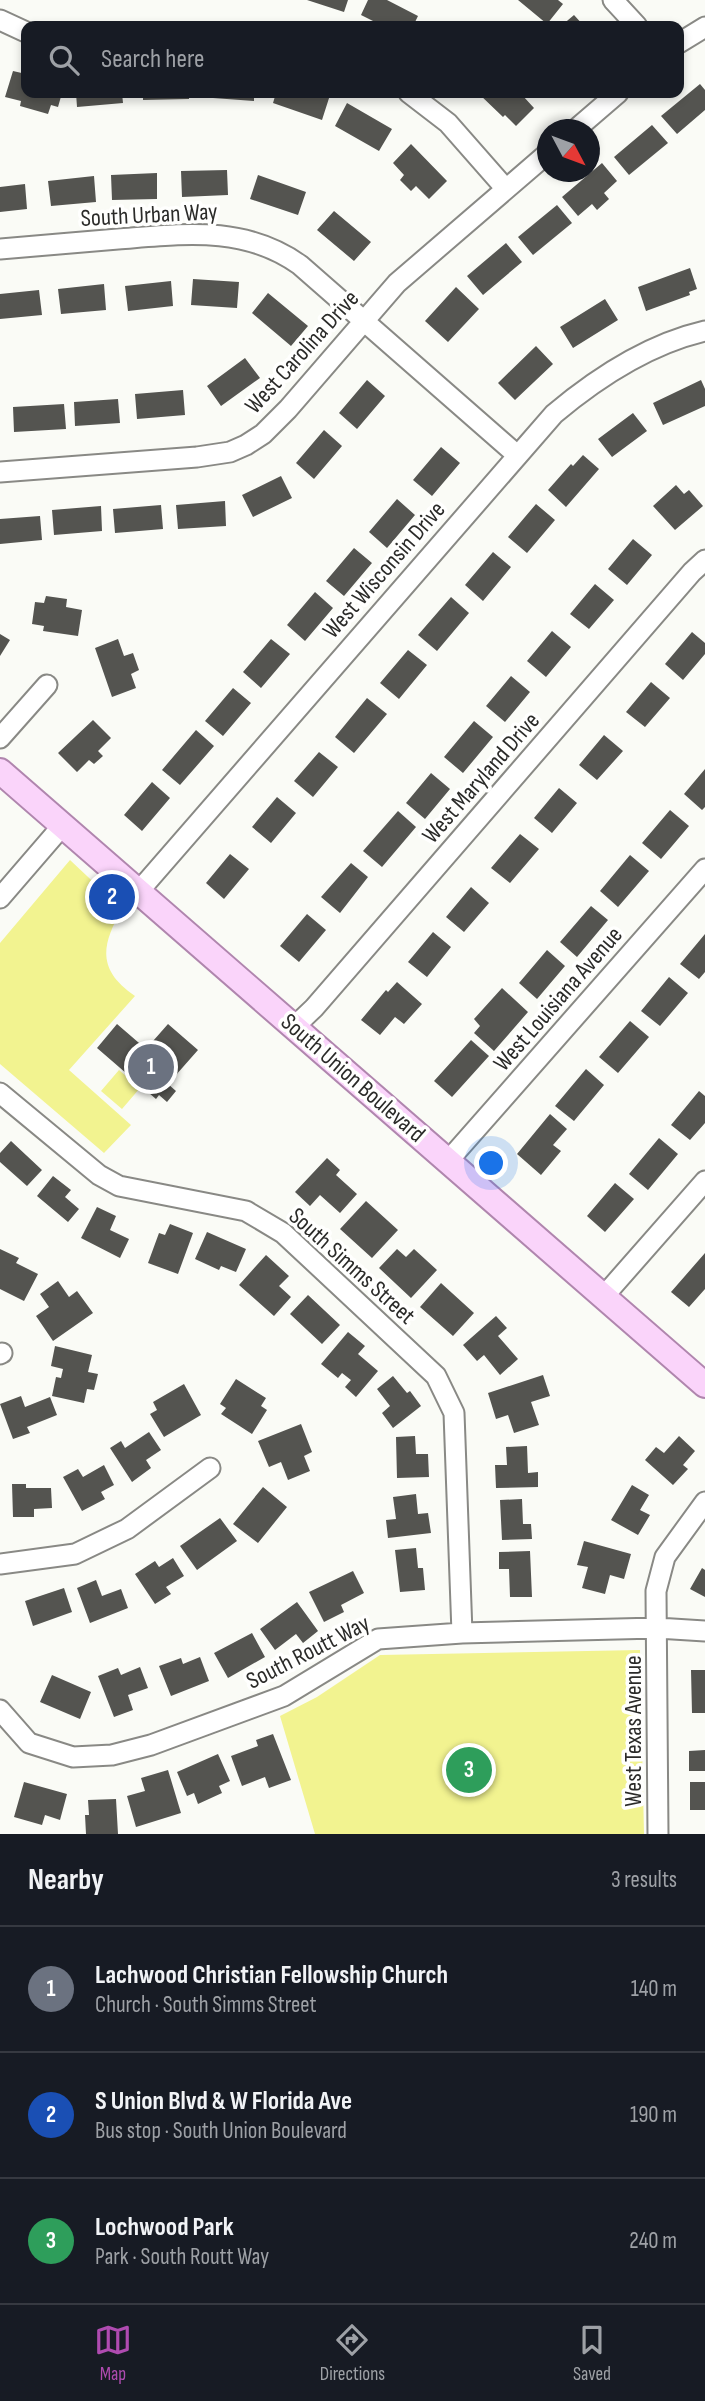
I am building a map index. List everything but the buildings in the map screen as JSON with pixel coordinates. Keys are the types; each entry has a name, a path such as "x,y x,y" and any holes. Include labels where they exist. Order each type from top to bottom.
{"main road":[{"name":"South Union Boulevard","path":"0,771 705,1385"}],"street":[{"path":"613,0 632,21"},
{"path":"0,20 21,30"},
{"path":"684,40 705,27"},
{"path":"416,98 448,123 506,189"},
{"path":"588,119 612,98"},
{"name":"West Carolina Drive","path":"0,472 197,457 238,448 275,423 363,320 410,270 537,162"},
{"name":"South Urban Way","path":"0,249 195,233 228,236 288,256 517,455"},
{"name":"West Wisconsin Drive","path":"139,891 554,414 595,383 648,351 670,341 705,331"},
{"name":"West Maryland Drive","path":"294,1027 314,1008 705,560"},
{"path":"0,738 47,685"},
{"path":"0,898 63,825"},
{"name":"West Louisiana Avenue","path":"448,1161 705,869"},
{"name":"South Simms Street","path":"0,1093 99,1175 119,1186 246,1211 283,1233 436,1376 454,1413 462,1633"},
{"path":"604,1296 705,1181"},
{"path":"0,1564 75,1554 128,1529 210,1468"},
{"name":"West Texas Avenue","path":"658,1834 656,1591 665,1557 705,1502"},
{"name":"South Routt Way","path":"0,1710 29,1743 73,1757 112,1755 151,1745 284,1696 379,1639 462,1633 657,1628 705,1631"}],"shaded area":[{"path":"70,860 122,909 110,935 106,957 114,977 135,996 69,1070 131,1125 104,1153 0,1064 0,943"},
{"path":"119,1070 140,1088 122,1109 101,1091"},
{"path":"640,1650 644,1834 315,1834 280,1716 317,1697 380,1655"}],"place":[{"name":"S Union Blvd & W Florida Ave","path":"112,897"},
{"name":"Lachwood Christian Fellowship Church","path":"151,1067"},
{"name":"Lochwood Park","path":"469,1770"}]}
